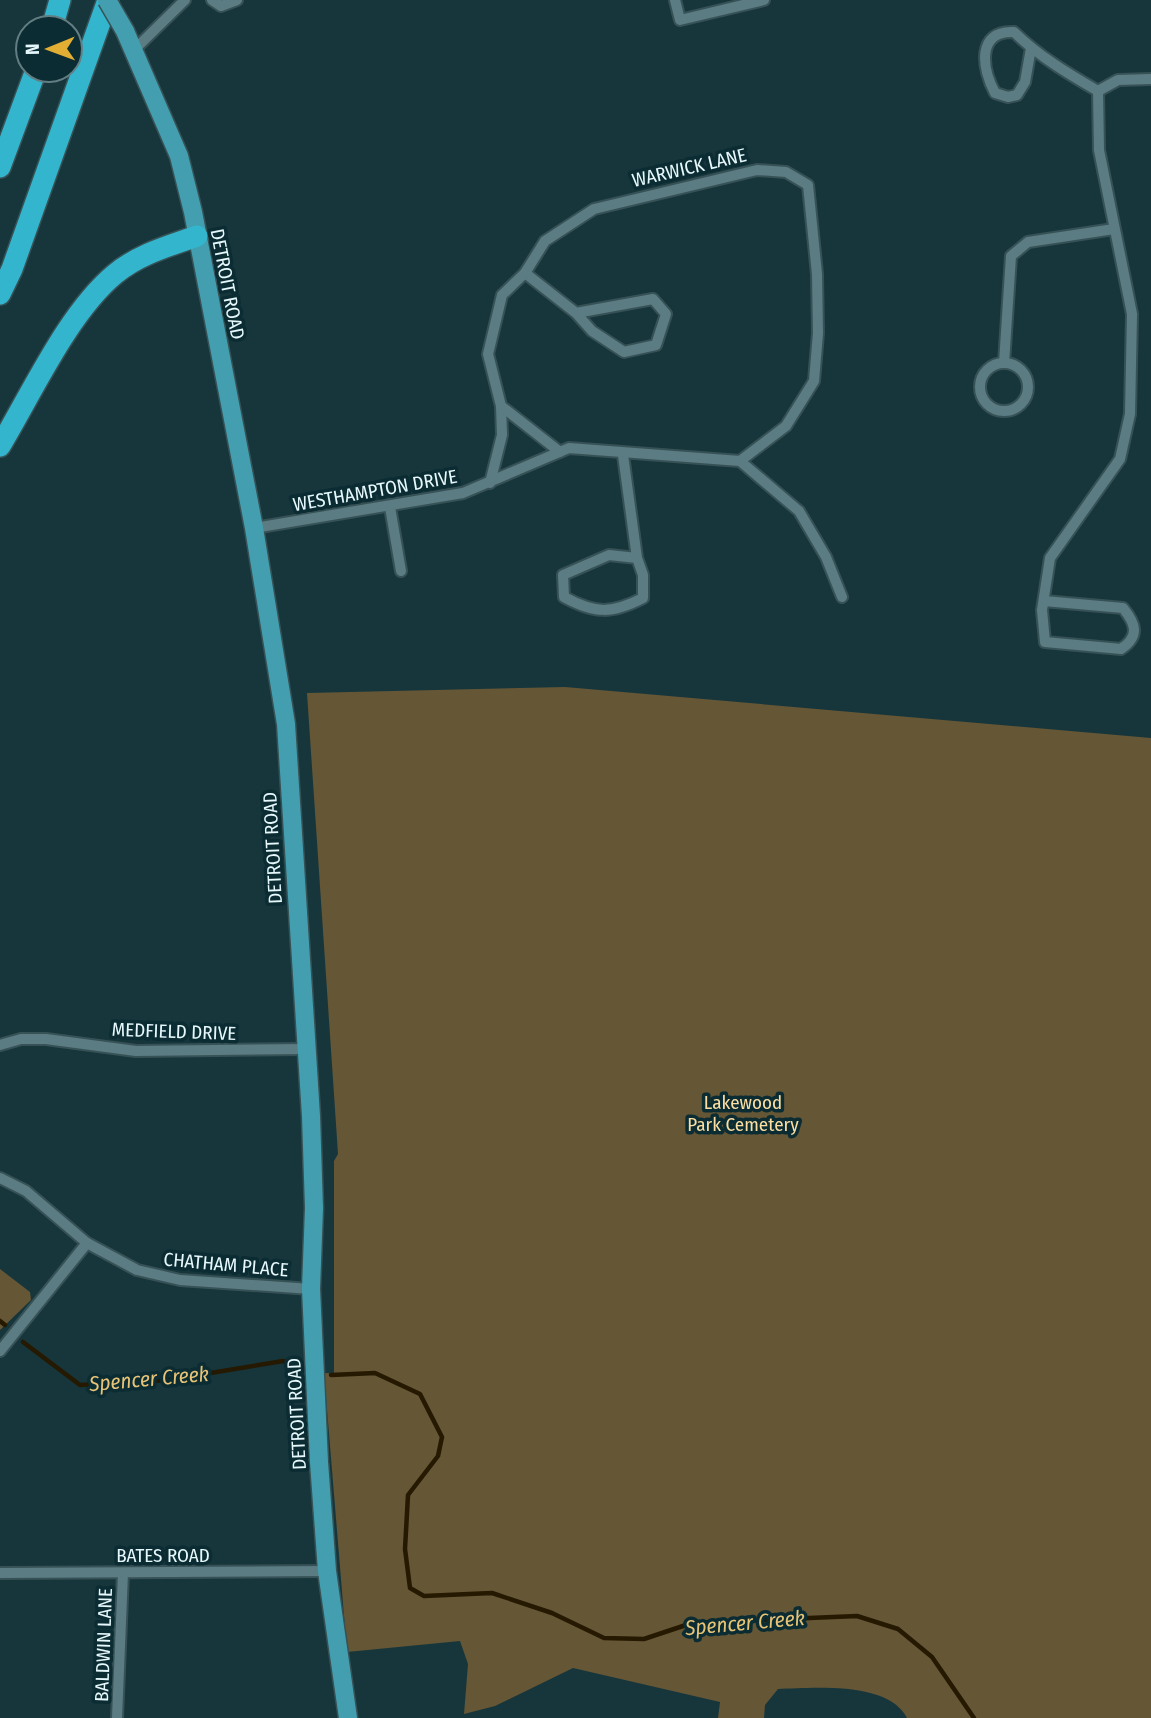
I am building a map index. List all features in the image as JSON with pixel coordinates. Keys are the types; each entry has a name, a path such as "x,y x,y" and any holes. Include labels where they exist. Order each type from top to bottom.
{"highway":[{"path":"0,294 12,269 108,0"},
{"path":"0,167 31,84"},
{"path":"0,446 88,299 116,272 146,254 197,236"}],"main road":[{"name":"DETROIT ROAD","path":"108,0 135,50 179,156 254,528 286,723 314,1208 311,1289 327,1571 348,1718"}],"street":[{"path":"135,50 185,0"},
{"path":"212,0 221,6 237,0"},
{"path":"675,0 680,20 764,0"},
{"path":"1031,48 1025,82 1017,95 1008,97 995,93 987,78 986,45 991,36 1014,32 1031,48 1040,57 1098,91"},
{"path":"1098,91 1118,79 1151,79"},
{"path":"1044,601 1123,608 1134,622 1136,632 1130,643 1121,649 1045,642 1044,601 1050,558 1121,458 1130,414 1132,314 1122,253 1114,229 1098,150 1098,91"},
{"name":"WARWICK LANE","path":"490,483 502,435 501,406 488,355 502,295 525,274 545,241 594,209 757,170 786,172 808,185 817,274 818,333 814,381 786,426 740,461"},
{"path":"1004,363 1011,256 1028,242 1114,229"},
{"path":"525,274 576,313 592,331 624,352 656,345 666,314 653,299 576,313"},
{"path":"1004,363 1021,369 1028,390 1024,400 1006,411 989,406 980,388 986,371 1004,363"},
{"path":"501,406 560,452"},
{"name":"WESTHAMPTON DRIVE","path":"254,528 463,494 569,448 623,455 740,461"},
{"path":"623,455 637,558 643,575 643,598 620,610 586,609 564,597 563,575 609,555 637,558"},
{"path":"740,461 799,511 826,557 842,597"},
{"path":"390,507 401,571"},
{"name":"MEDFIELD DRIVE","path":"0,1045 21,1039 46,1039 136,1051 306,1049"},
{"name":"CHATHAM PLACE","path":"0,1178 26,1191 88,1243 137,1270 180,1280 311,1289"},
{"path":"0,1351 88,1243"},
{"name":"BATES ROAD","path":"0,1573 327,1571"},
{"name":"BALDWIN LANE","path":"117,1718 123,1573"}],"green space":[{"name":"Lakewood Park Cemetery","path":"565,687 1151,738 1151,1718 907,1718 897,1706 867,1692 811,1688 778,1689 765,1705 764,1718 718,1718 720,1702 573,1668 495,1706 464,1714 468,1664 460,1641 347,1652 324,1373 354,1374 334,1373 334,1161 338,1154 307,693"},
{"path":"0,1269 30,1292 31,1300 0,1330"}],"waterway":[{"name":"Spencer Creek","path":"0,1321 5,1325"},
{"name":"Spencer Creek","path":"23,1342 80,1385 168,1380 283,1361 289,1363"},
{"name":"Spencer Creek","path":"331,1375 375,1373 420,1394 442,1437 438,1456 408,1495 405,1549 410,1588 424,1596 492,1593 552,1613 604,1638 644,1639 692,1623 857,1616 898,1629 932,1657 974,1718"}]}
